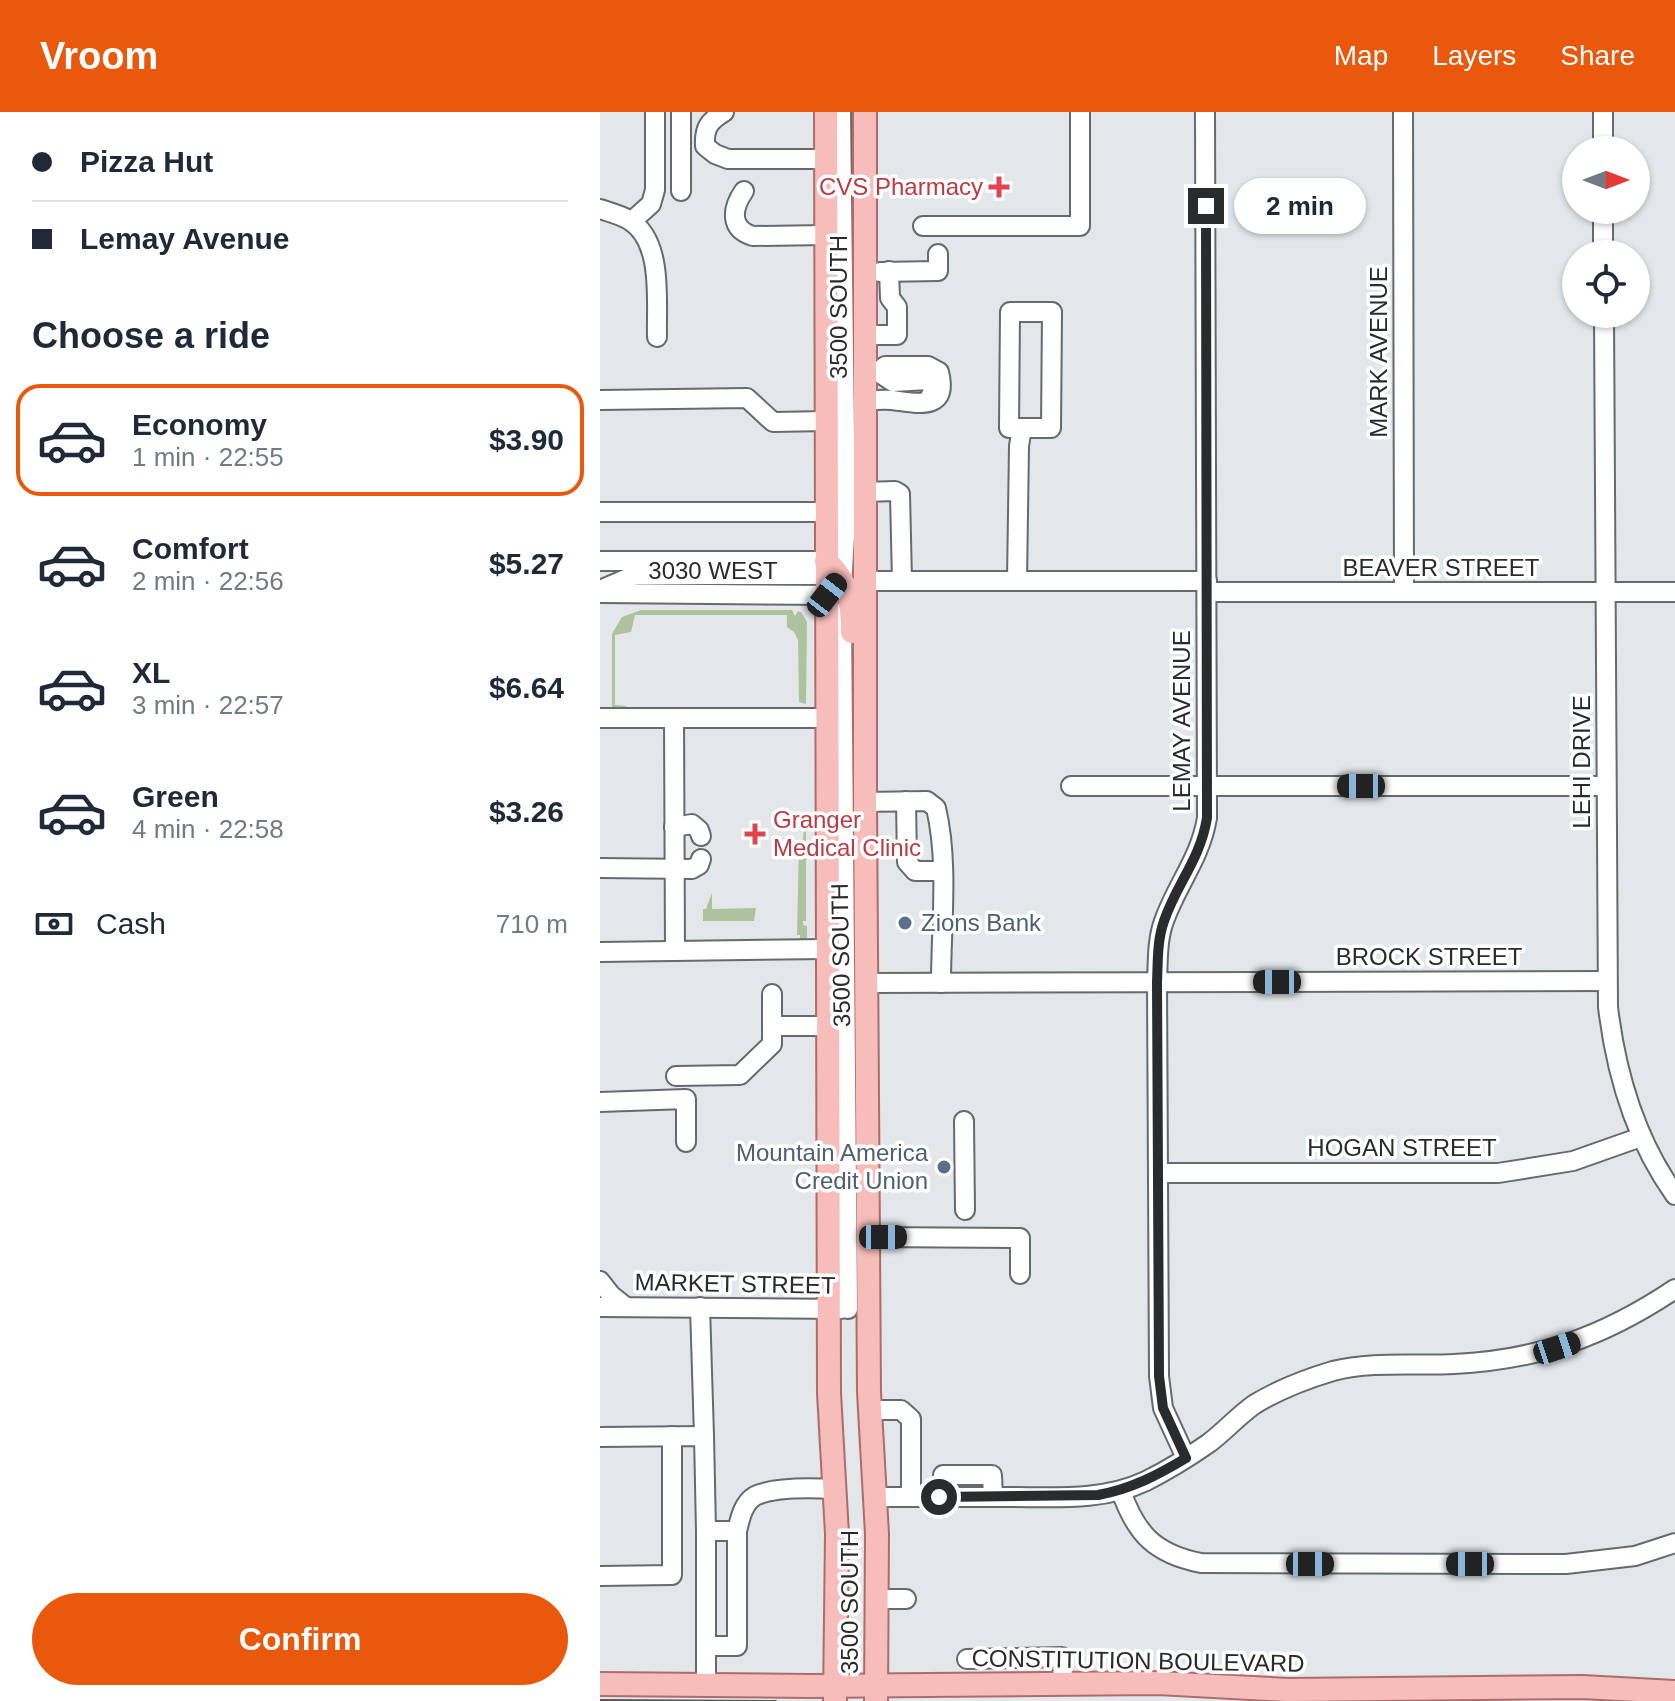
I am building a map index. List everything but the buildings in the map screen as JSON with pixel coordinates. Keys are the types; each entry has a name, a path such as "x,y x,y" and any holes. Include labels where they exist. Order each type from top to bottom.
{"main road":[{"name":"3500 SOUTH","path":"826,112 827,421 836,516 830,576 827,718 827,1026 848,1309 870,1410 875,1497 876,1692"},
{"name":"3500 SOUTH","path":"835,1693 837,1534 829,1393 848,1309 869,1237 864,541 865,401 872,372 865,335 865,112"},
{"path":"864,541 830,576 852,610 852,689 865,739"},
{"name":"CONSTITUTION BOULEVARD","path":"600,1684 835,1693 1063,1683 1184,1683 1288,1690 1471,1694 1582,1687 1675,1692"}],"street":[{"path":"632,221 651,204 655,190 655,112"},
{"path":"681,112 681,191"},
{"path":"724,112 708,124 705,132 705,146 715,154 728,159 826,159"},
{"path":"600,512 836,516 841,112"},
{"path":"923,226 1080,226 1080,112"},
{"name":"LEMAY AVENUE","path":"1186,1458 1168,1423 1160,1392 1157,982 1159,935 1201,845 1207,818 1205,112"},
{"name":"MARK AVENUE","path":"1403,112 1404,592"},
{"path":"1603,112 1603,136"},
{"path":"744,191 734,213 736,226 743,233 753,236 826,235"},
{"path":"600,209 632,221 647,242 656,268 657,337"},
{"path":"865,272 938,271 938,254"},
{"path":"889,271 890,298 897,307 897,357"},
{"path":"1010,312 1052,312 1051,428 1022,428 1009,428 1010,312"},
{"name":"LEHI DRIVE","path":"1604,328 1607,981 1616,1058 1629,1108 1641,1137 1675,1195"},
{"path":"865,335 897,335"},
{"path":"865,401 925,404 936,398 940,391 941,379 934,367 885,366 872,372"},
{"path":"600,400 747,398 773,422 827,421"},
{"path":"1017,581 1017,461 1022,428"},
{"path":"865,492 895,491 900,494 902,581"},
{"name":"3030 WEST","path":"600,561 830,576"},
{"path":"830,576 848,1309"},
{"name":"3030 WEST","path":"600,591 830,576"},
{"name":"BEAVER STREET","path":"864,581 1017,581 1404,592 1675,592"},
{"path":"600,718 827,718"},
{"path":"674,718 675,951"},
{"path":"1071,786 1606,786"},
{"path":"906,801 907,862 915,871 942,871"},
{"path":"865,802 927,801 936,808 941,826 941,983"},
{"path":"674,827 692,824 701,836"},
{"path":"600,868 693,869 701,859"},
{"path":"600,952 827,949"},
{"name":"BROCK STREET","path":"868,983 1607,981"},
{"path":"676,1076 740,1075 772,1044 772,994"},
{"path":"772,1026 827,1026"},
{"path":"600,1102 686,1099 686,1142"},
{"path":"964,1121 965,1210"},
{"name":"HOGAN STREET","path":"1158,1173 1498,1173 1573,1161 1641,1137"},
{"path":"869,1237 1020,1238 1020,1274"},
{"path":"600,1281 626,1307"},
{"path":"875,1497 1078,1496 1121,1491 1186,1458 1253,1405 1313,1376 1365,1366 1477,1363 1531,1355 1586,1339 1611,1328 1637,1315 1675,1289"},
{"name":"MARKET STREET","path":"600,1307 848,1309"},
{"path":"700,1307 706,1531 706,1686"},
{"path":"870,1410 901,1410 911,1419 911,1497"},
{"path":"600,1576 672,1575 672,1436"},
{"path":"600,1437 704,1436"},
{"path":"943,1475 992,1475 993,1497"},
{"path":"706,1646 737,1646 737,1531 742,1510 754,1497 776,1492 834,1489"},
{"path":"1121,1491 1131,1518 1143,1535 1173,1556 1201,1563 1566,1564 1635,1556 1675,1543"},
{"path":"706,1531 737,1531"},
{"path":"877,1599 906,1599"},
{"path":"967,1659 1062,1657 1063,1683"}],"green space":[{"path":"641,610 792,610 795,616 798,611 801,612 807,622 806,704 799,702 798,640 787,627 787,615 635,615 631,632 615,635 615,705 627,708 612,709 612,634 622,617"},
{"path":"804,826 806,921 803,925 807,926 807,939 800,939 797,935 799,841 803,841"},
{"path":"712,893 712,909 756,908 754,921 703,921 703,909 706,909"}],"tram line":[{"path":"600,1700 776,1701"}],"place":[{"name":"CVS Pharmacy","path":"999,187"},
{"name":"Granger Medical Clinic","path":"755,834"},
{"name":"Zions Bank","path":"905,923"},
{"name":"Mountain America Credit Union","path":"944,1167"}],"route":[{"path":"939,1497 1098,1495 1121,1491 1143,1482 1186,1458 1163,1408 1159,1376 1157,982 1159,935 1171,904 1195,860 1207,818 1206,206"}]}
